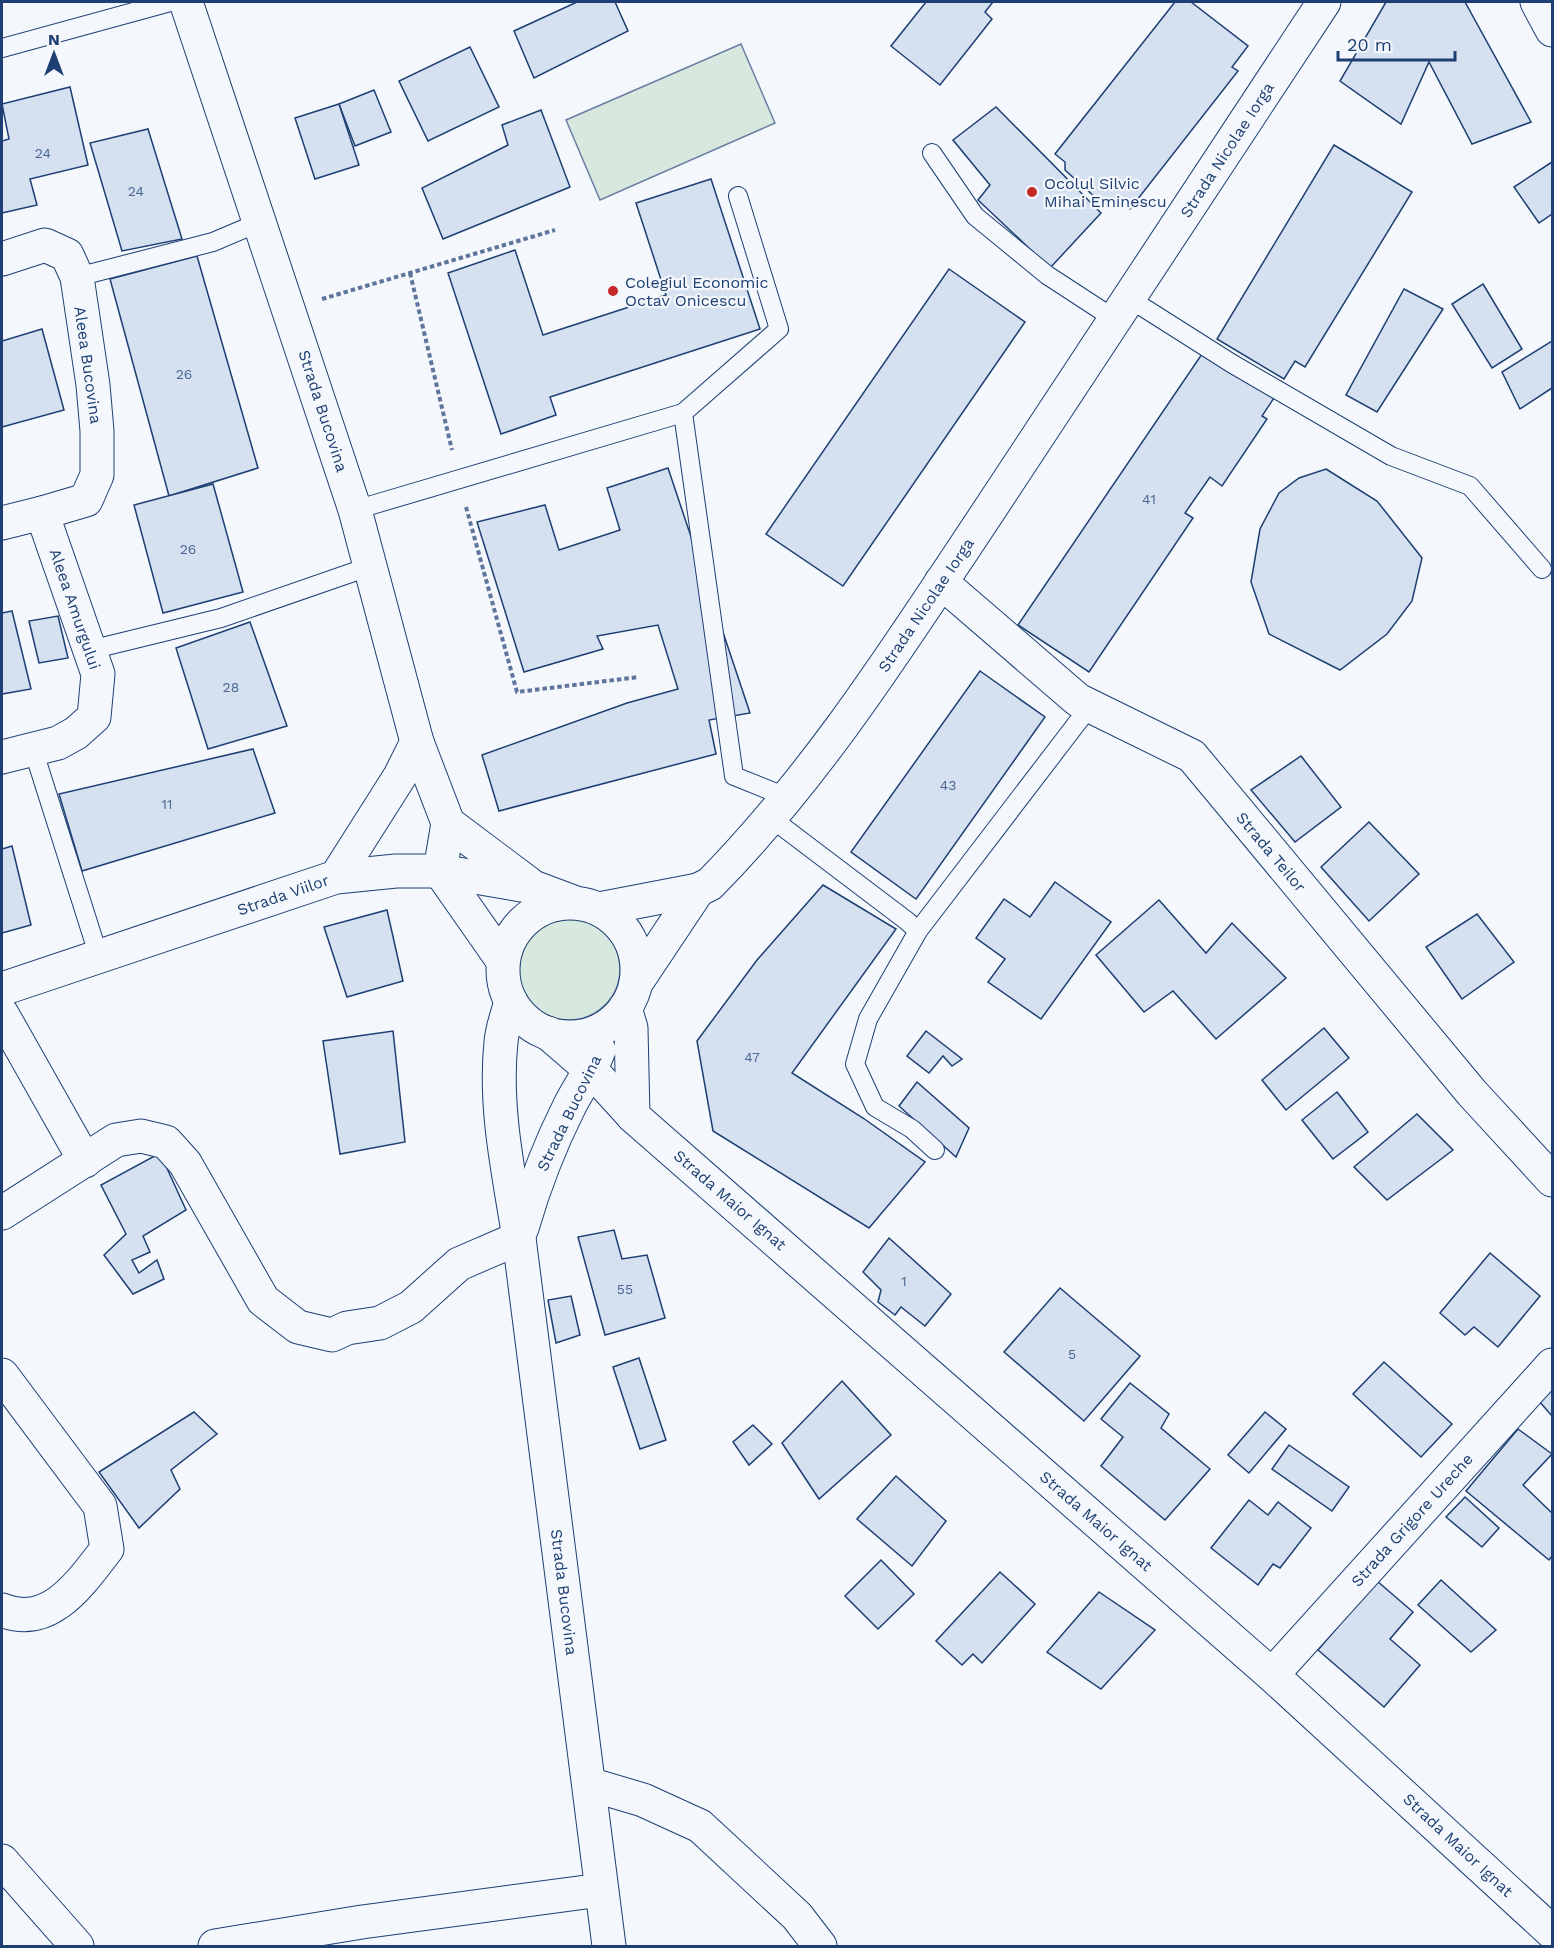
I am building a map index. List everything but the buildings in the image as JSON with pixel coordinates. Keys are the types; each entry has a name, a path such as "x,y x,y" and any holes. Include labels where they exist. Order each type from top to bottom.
{"street":[{"name":"Strada Bucovina","path":"186,2 355,510 417,742 448,823"},
{"name":"Strada Nicolae Iorga","path":"586,906 699,890 710,884 780,808 864,698 1123,310 1324,2"},
{"path":"1537,2 1552,30"},
{"name":"Aleea Bucovina","path":"2,259 45,245 67,255 77,277 94,397 97,475 86,500 42,513"},
{"path":"2,523 42,513"},
{"name":"Aleea Amurgului","path":"2,757 58,743 76,733 94,717 98,674 42,513"},
{"name":"Strada Teilor","path":"941,582 1078,700 1192,756 1472,1093 1552,1179"},
{"path":"336,877 400,776 417,742"},
{"path":"503,960 440,871 448,823 533,887"},
{"name":"Strada Viilor","path":"2,989 336,877 396,871 440,871 533,887 586,906"},
{"name":"Strada Nicolae Iorga","path":"623,1005 699,890"},
{"path":"553,904 586,906 611,917 622,927 635,953 637,968 623,1005 590,1034 569,1037 548,1033 527,1021 511,1002 504,982 503,960 508,942 519,925 535,912 553,904"},
{"name":"Strada Bucovina","path":"511,1002 501,1041 499,1086 502,1127 519,1238 609,1947"},
{"name":"Strada Bucovina","path":"519,1238 548,1150 570,1104 592,1071 623,1005"},
{"path":"623,1005 631,1028 633,1116"},
{"path":"2,1014 85,1161"},
{"name":"Strada Maior Ignat","path":"548,1033 592,1071 633,1116 1272,1675 1552,1932"},
{"path":"2,1214 116,1140 141,1136 166,1142 185,1163 263,1300 298,1327 332,1335 347,1328 380,1323 390,1318 411,1307 459,1264 519,1238"},
{"name":"Strada Grigore Ureche","path":"1272,1675 1552,1365"},
{"path":"2,1375 100,1506 107,1549 71,1594 46,1611 26,1616 2,1611"},
{"path":"588,1784 643,1800 700,1826 796,1916 820,1947"},
{"path":"2,1861 76,1947"},
{"path":"215,1947 362,1934 601,1890"}],"lane":[{"path":"2,48 170,2"},
{"path":"932,153 975,216 1047,274 1231,363 1391,456 1470,486 1542,569"},
{"path":"355,510 683,413 778,329 738,196"},
{"path":"77,277 213,242 260,222"},
{"path":"683,413 734,776 780,808 918,931"},
{"path":"90,650 221,618 371,566"},
{"path":"935,1150 912,1129 875,1107 855,1064 868,1019 918,931 1090,706"},
{"path":"33,749 99,957"}],"path":[{"path":"289,309 555,230"},
{"path":"410,273 459,481 517,692 639,677"}],"shaded area":[{"path":"741,44 775,123 600,200 566,120"},
{"path":"569,918 588,922 605,933 616,950 620,969 616,988 605,1005 588,1016 569,1020 550,1016 533,1005 522,988 518,969 522,950 533,933 550,922"}],"place":[{"name":"Ocolul Silvic Mihai Eminescu","path":"1032,192"},
{"name":"Colegiul Economic Octav Onicescu","path":"613,291"}]}
